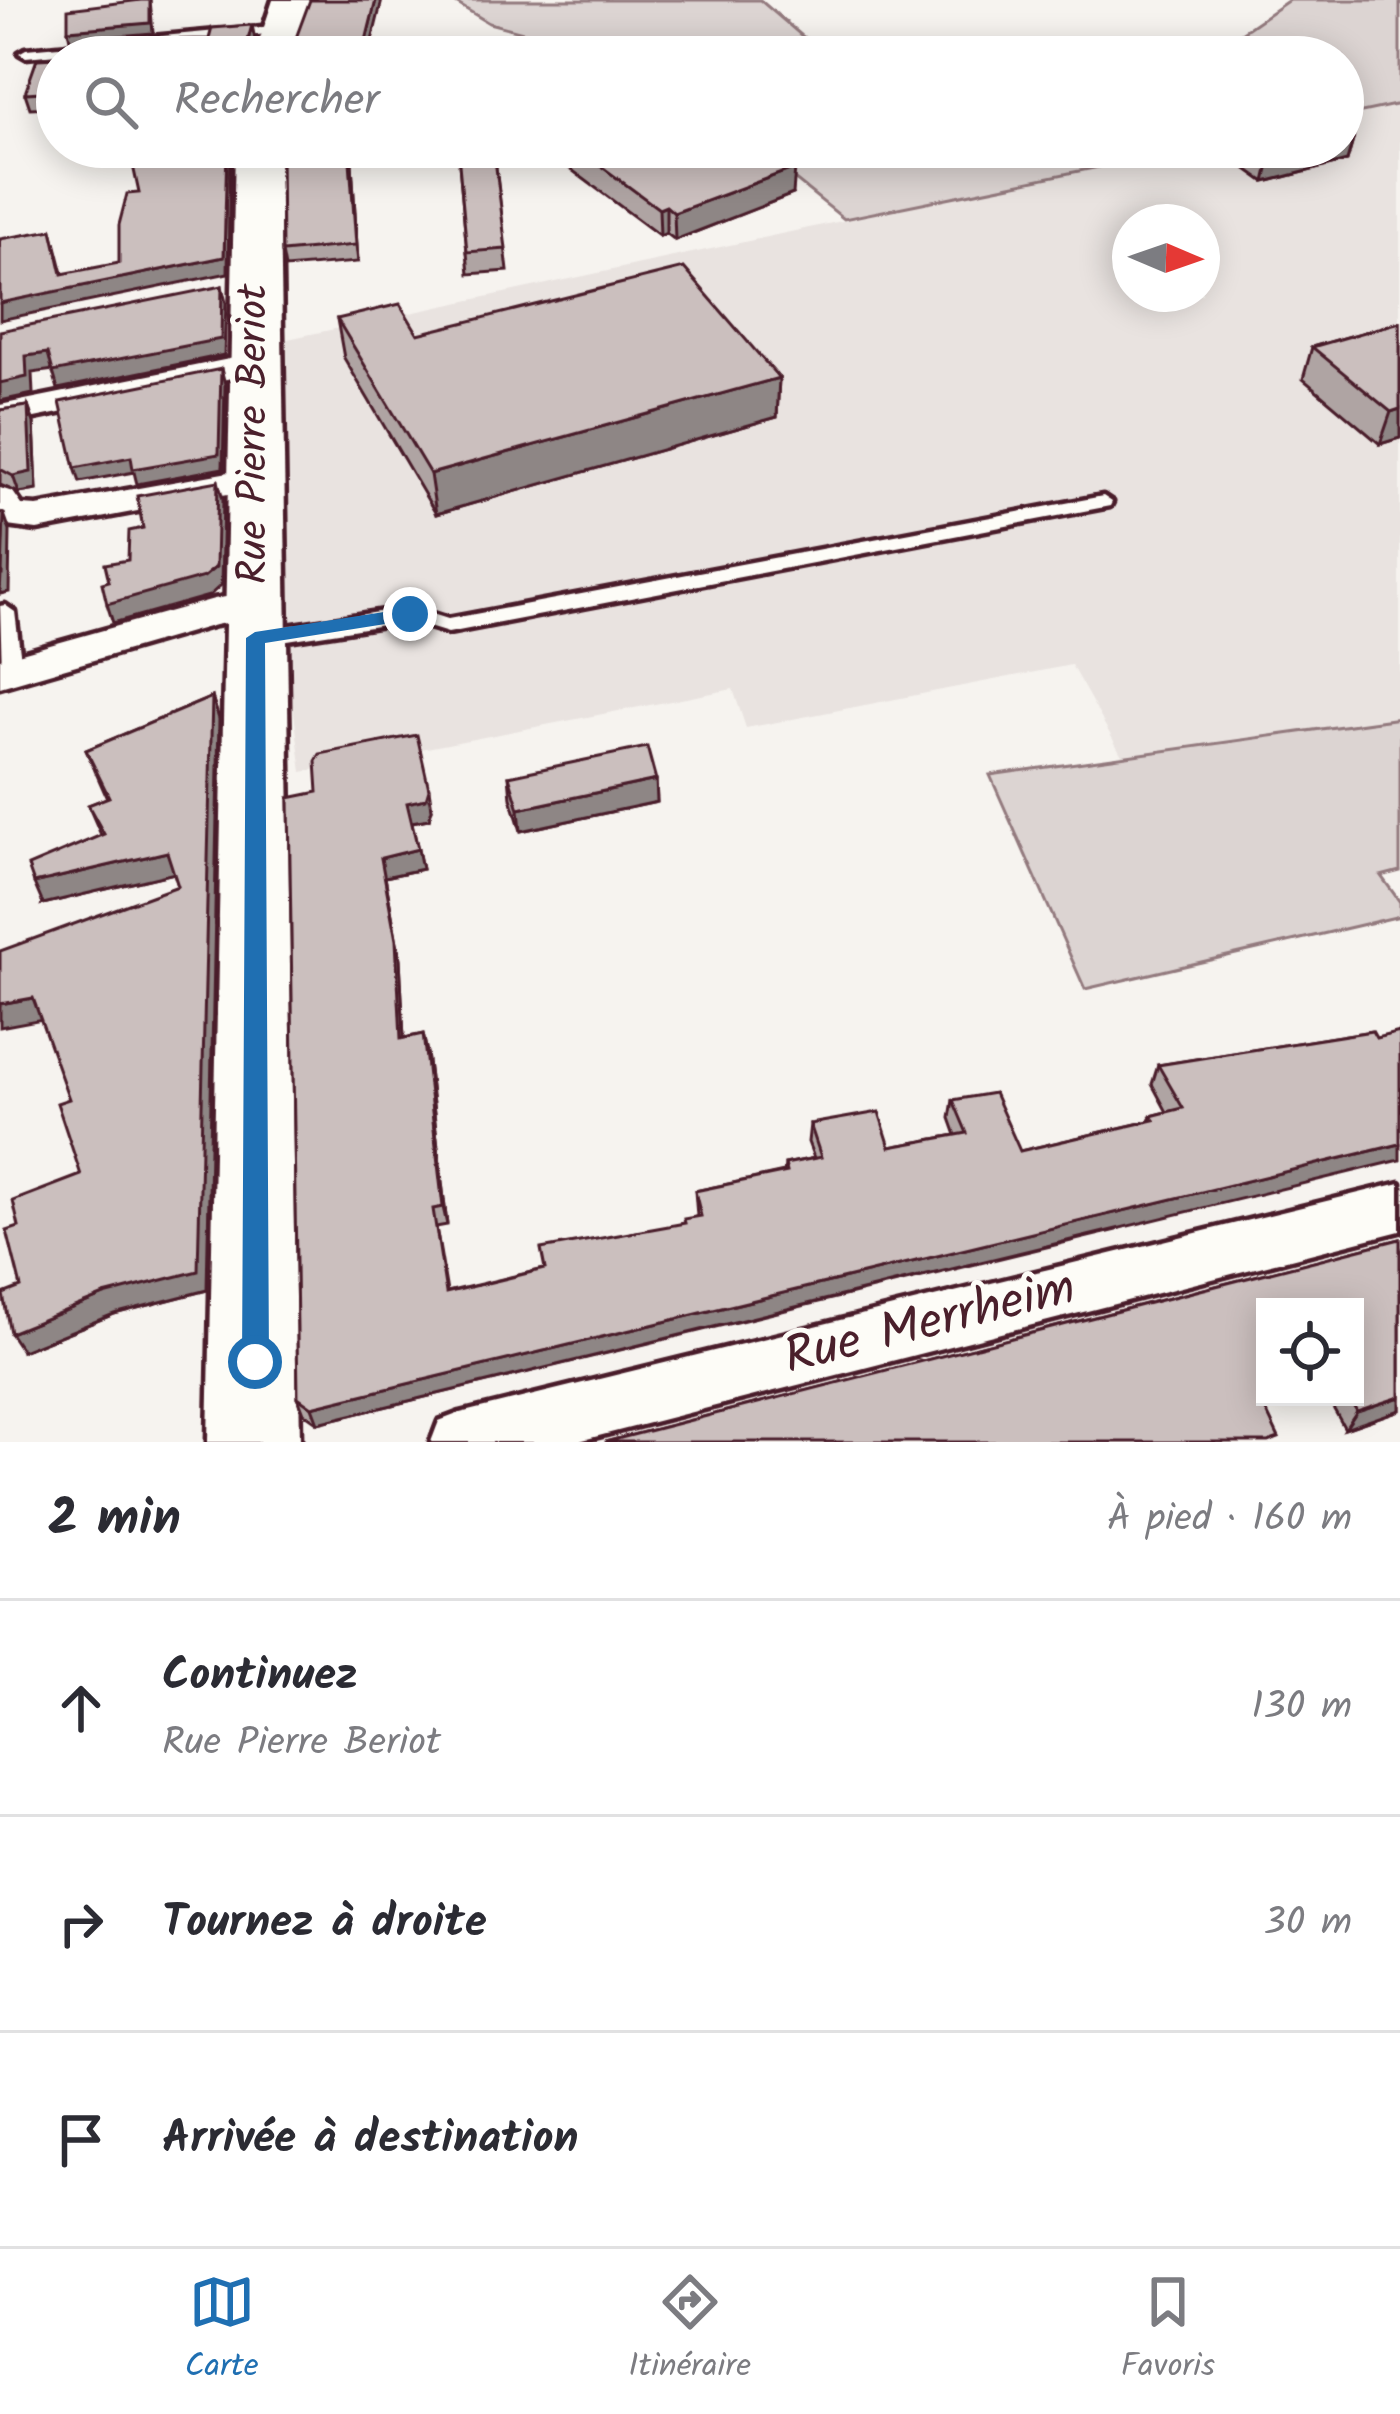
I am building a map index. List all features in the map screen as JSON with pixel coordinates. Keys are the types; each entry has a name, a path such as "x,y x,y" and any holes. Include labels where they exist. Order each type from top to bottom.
{"main road":[{"name":"Rue Pierre Beriot","path":"254,1442 257,466 254,364 242,286 255,168"}],"street":[{"path":"0,415 254,364"},
{"path":"0,500 10,516 37,518 257,466"},
{"path":"6,671 214,612 255,621"},
{"name":"Rue Merrheim","path":"460,1442 1400,1207"}],"lane":[{"path":"201,36 284,28"},
{"path":"26,53 36,52"},
{"path":"255,621 410,614 448,626 1103,502"},
{"path":"0,613 4,611 6,671"}],"shaded area":[{"path":"451,0 760,0 802,36 538,36 489,23"},
{"path":"1289,0 1400,0 1400,104 1364,112 1364,36 1237,36"},
{"path":"1400,101 1400,718 1124,759 1071,665 746,728 733,689 302,772 288,668 283,340 1091,168 1364,168 1364,109"},
{"path":"780,168 1094,168 844,219"},
{"path":"1400,718 1400,871 1381,876 1400,902 1400,916 1085,989 990,775"}],"building":[{"path":"150,0 150,23 68,30 68,9"},
{"path":"310,0 376,0 367,36 297,36"},
{"path":"252,25 249,36 210,36 212,28"},
{"path":"36,62 36,92 25,93"},
{"path":"134,168 226,168 224,257 0,303 0,239 52,230 62,274 119,263 119,225 127,194 139,193"},
{"path":"281,168 350,168 356,245 282,252"},
{"path":"459,168 496,168 506,249 467,252"},
{"path":"603,168 795,168 674,213 666,206 659,209"},
{"path":"684,268 779,378 430,474 337,319 400,304 418,334"},
{"path":"222,286 221,339 53,372 48,353 26,356 27,377 0,383 0,331"},
{"path":"1400,322 1400,409 1391,412 1312,347"},
{"path":"221,369 219,454 133,469 131,457 75,468 60,402"},
{"path":"28,406 31,472 13,476 0,469 0,410"},
{"path":"218,481 216,567 204,577 107,604 102,583 109,581 105,564 128,560 129,531 143,528 137,496"},
{"path":"0,512 4,514 2,575 0,575"},
{"path":"212,697 198,1271 104,1295 10,1333 3,1294 21,1287 7,1231 19,1227 13,1201 81,1175 57,1103 69,1099 33,998 0,1004 0,951 178,886 167,852 34,883 28,866 104,834 88,805 109,797 86,750"},
{"path":"417,735 429,789 426,799 407,803 418,849 381,858 396,940 401,1039 423,1034 443,1207 433,1209 446,1293 545,1269 541,1249 685,1223 684,1219 701,1216 695,1191 787,1172 785,1164 821,1157 810,1124 879,1112 890,1147 967,1133 953,1100 994,1093 1020,1151 1154,1120 1151,1116 1183,1108 1158,1065 1372,1031 1376,1038 1400,1032 1400,1144 312,1407 298,1397 289,798 318,792 316,761 320,754"},
{"path":"647,747 656,780 519,809 509,776"},
{"path":"1400,1239 1400,1397 1357,1411 1354,1406 1364,1406 1364,1298 1256,1298 1256,1406 1264,1406 1279,1438 1268,1442 605,1442"}],"route":[{"path":"255,1362 255,638 410,614"}]}
